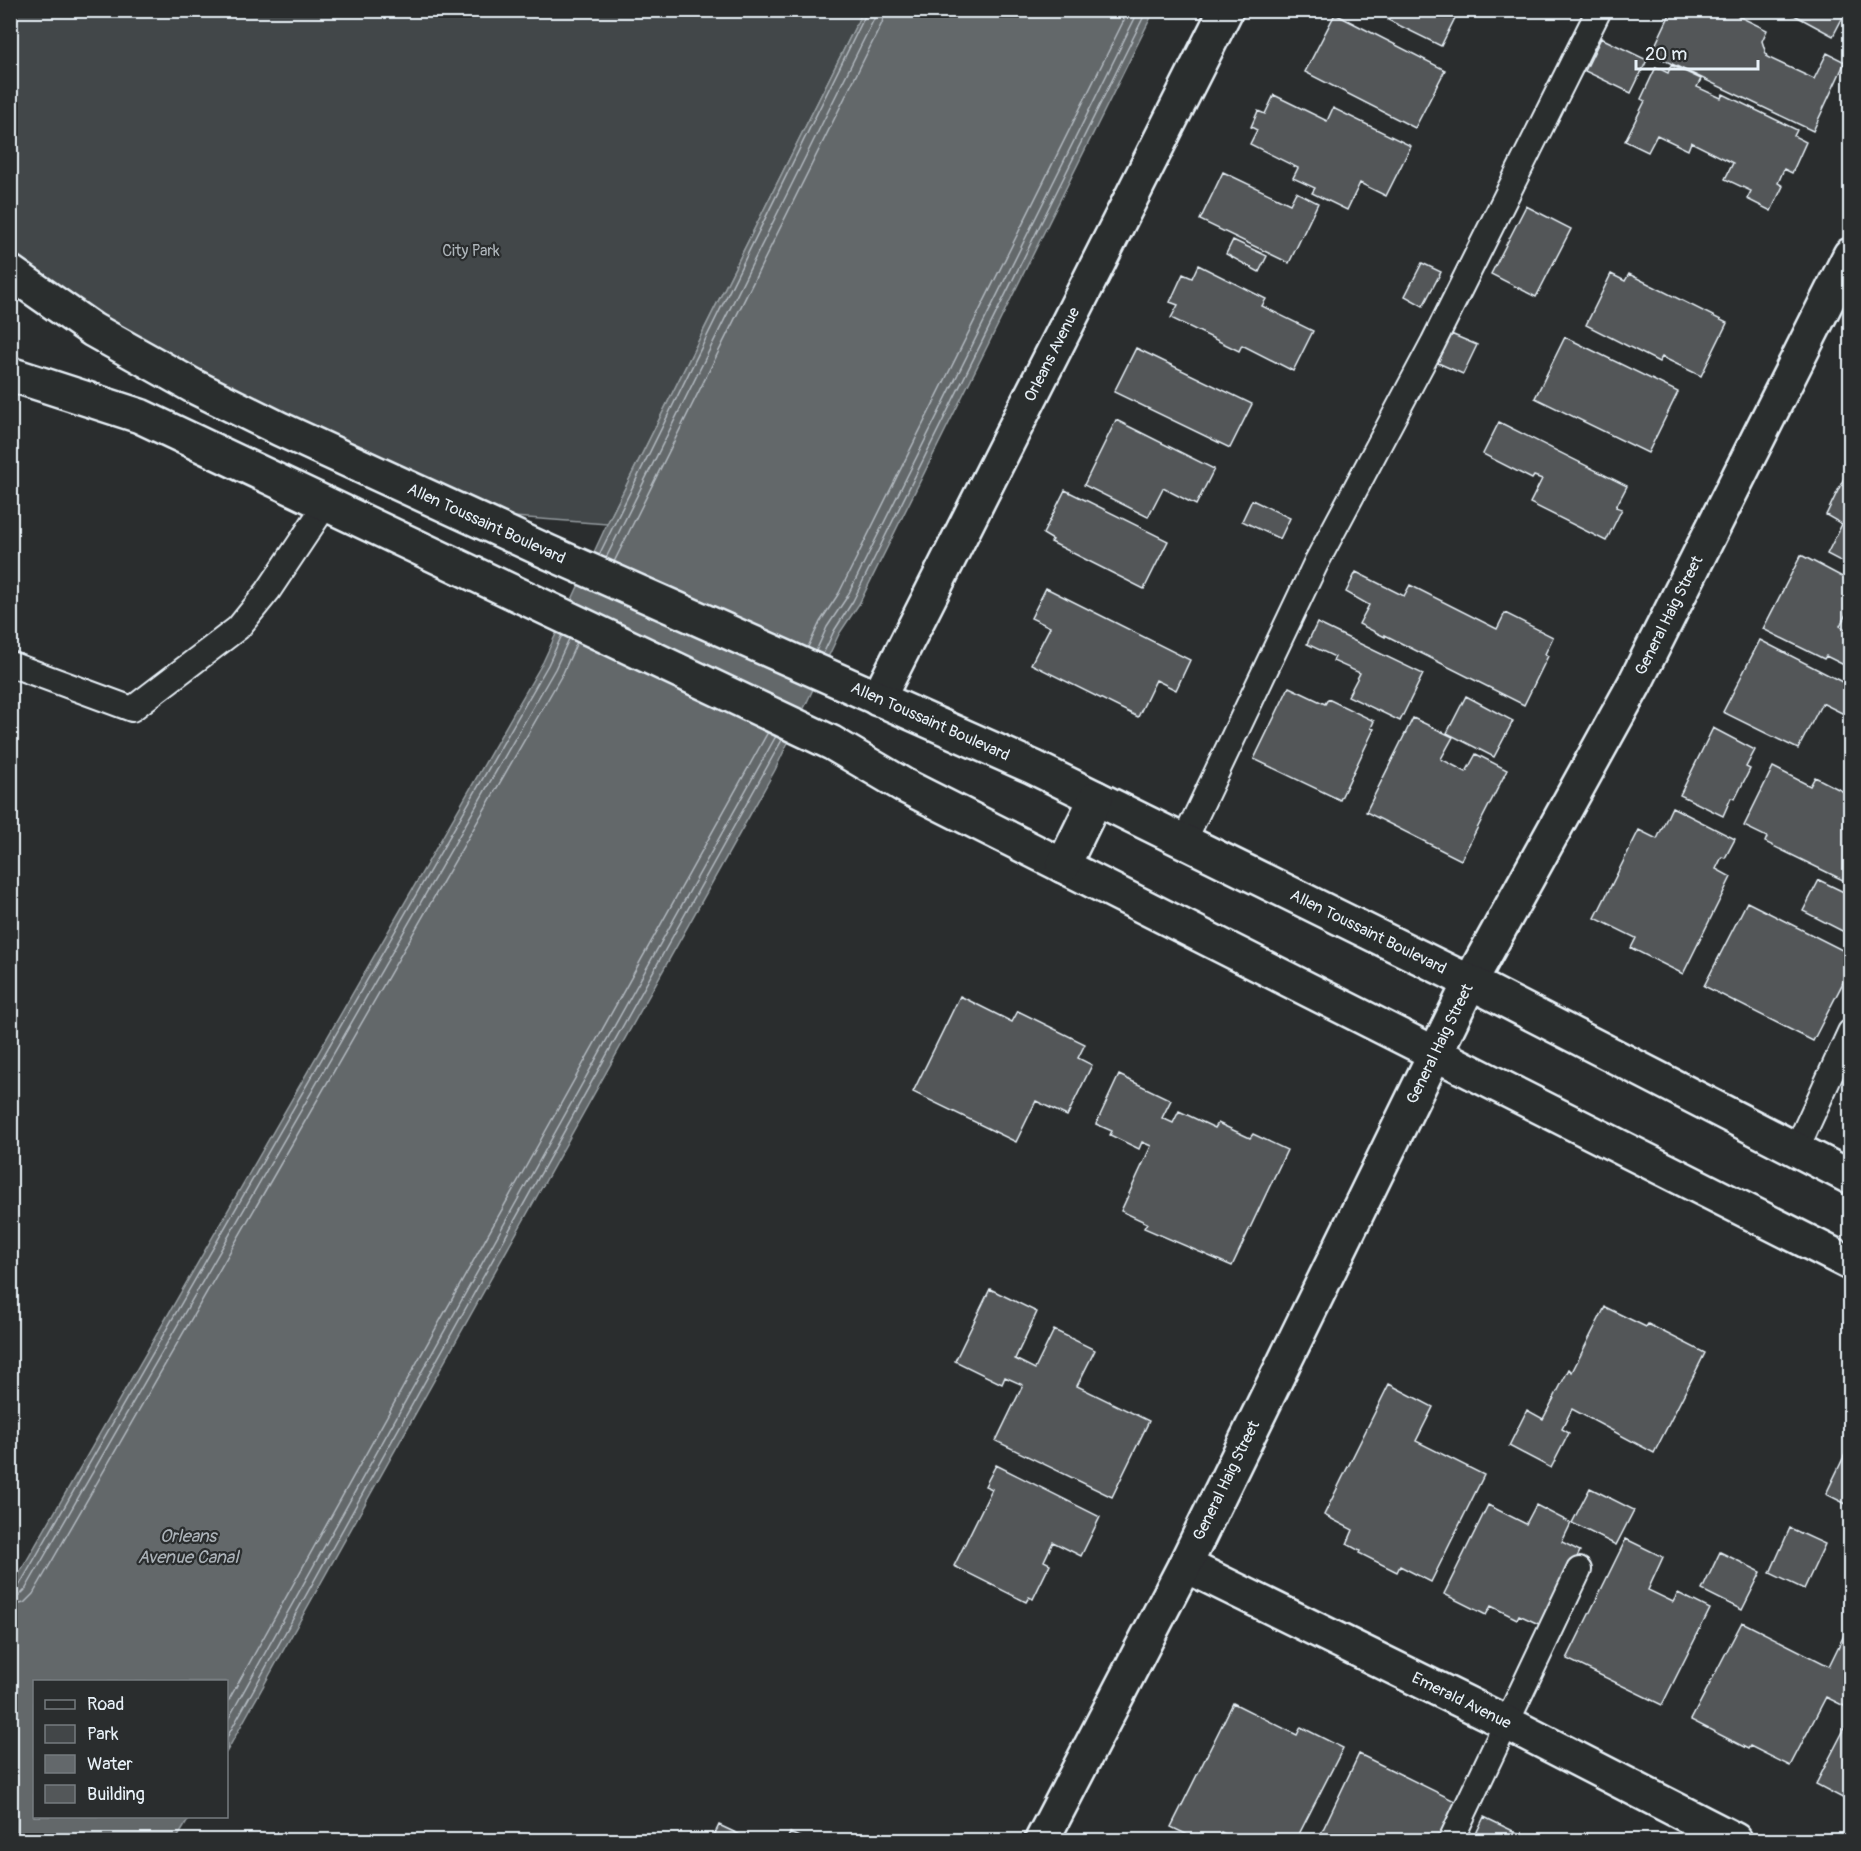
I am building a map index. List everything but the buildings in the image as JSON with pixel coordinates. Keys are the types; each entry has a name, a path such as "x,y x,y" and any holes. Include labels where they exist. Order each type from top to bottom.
{"main road":[{"name":"Orleans Avenue","path":"867,695 1226,10"},
{"name":"General Haig Street","path":"1042,1840 1185,1565 1470,982 1634,685 1851,255"},
{"name":"Allen Toussaint Boulevard","path":"10,272 93,330 193,386 548,552 1096,798 1470,982 1851,1177"},
{"path":"10,374 140,417 832,743 905,786 1434,1055 1851,1263"},
{"path":"1063,866 1096,798"},
{"name":"Emerald Avenue","path":"1185,1565 1505,1722 1735,1840"}],"lane":[{"path":"1184,841 1316,564 1433,343 1599,10"},
{"path":"10,664 132,709 238,628 268,591 326,504"},
{"path":"1796,1149 1851,1032"},
{"path":"1451,1840 1579,1570"}],"green space":[{"name":"City Park","path":"11,11 863,11 607,524 462,513 11,272"}],"water":[{"name":"Orleans Avenue Canal","path":"863,11 1154,11 859,604 839,634 775,770 228,1749 228,1680 33,1680 33,1818 189,1818 176,1840 11,1840 11,1588 543,662 607,524"}]}
